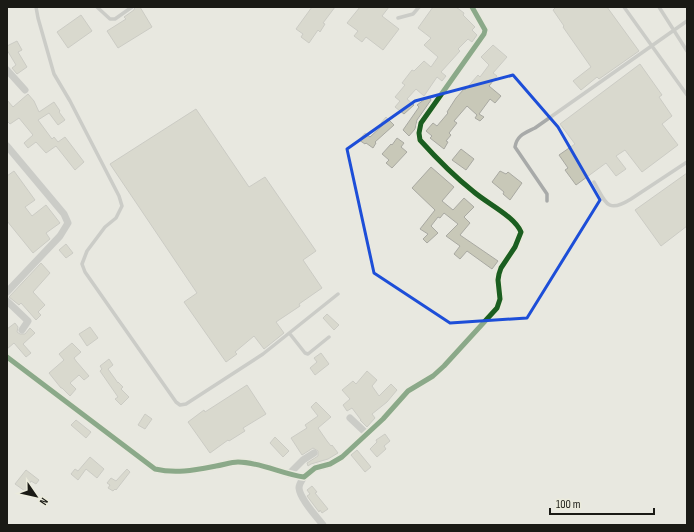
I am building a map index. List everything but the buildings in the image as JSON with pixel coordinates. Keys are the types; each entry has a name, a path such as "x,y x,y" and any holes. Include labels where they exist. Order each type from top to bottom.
{"street":[{"path":"323,525 304,501 299,489 304,477 315,468 330,464 342,457 367,434 408,391 433,376 444,366 497,308 500,299 498,280 499,274 522,232 519,225 485,201 460,180 420,140 419,134 421,123 484,34 485,30 472,7"},
{"path":"7,70 24,90"},
{"path":"7,146 64,214 68,222 60,236 7,292"},
{"path":"7,301 28,320 22,330"},
{"path":"7,357 155,469 168,472 183,472 236,462 249,463 304,477"},
{"path":"350,418 367,434"},
{"path":"289,474 303,460 314,453"}],"lane":[{"path":"36,7 54,74 70,101 119,196 122,206 116,218 105,227 86,251 82,264 84,272 176,402 180,405 186,404 264,354 338,294"},
{"path":"97,7 110,19 115,19 132,7"},
{"path":"398,18 413,14 419,7"},
{"path":"624,7 687,95"},
{"path":"659,7 687,51"},
{"path":"547,202 546,194 515,147 516,141 520,136 535,128 687,20"},
{"path":"594,182 606,203 611,206 616,206 632,199 687,162"},
{"path":"290,334 305,353 308,354 329,338"}],"highlighted area":[{"path":"513,75 558,127 600,200 527,318 450,323 374,273 347,149 415,101"}],"cycle path":[{"path":"7,357 155,469 186,471 238,462 263,466 304,477 315,468 330,464 342,457 383,419 408,391 433,376 444,366 497,308 500,299 498,280 499,274 501,268 515,247 521,232 518,226 507,215 480,197 453,174 420,140 419,133 421,123 484,34 485,30 472,7"}]}
